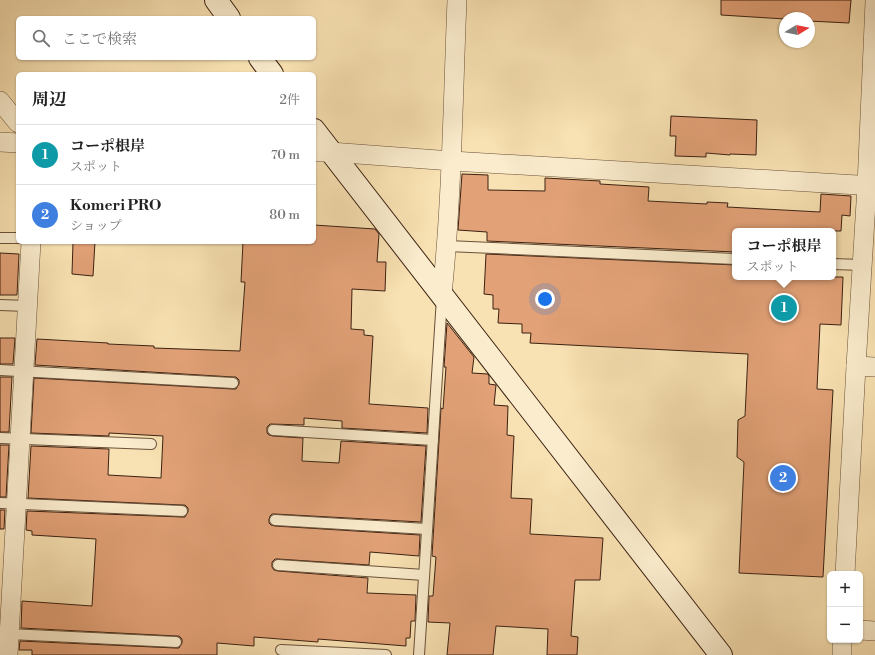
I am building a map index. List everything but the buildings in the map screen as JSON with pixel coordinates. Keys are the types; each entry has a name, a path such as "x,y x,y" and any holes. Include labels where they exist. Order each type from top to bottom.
{"street":[{"path":"216,0 228,16"},
{"path":"442,295 447,246 452,160 456,0"},
{"path":"846,571 862,265 871,186 875,2"},
{"path":"262,60 270,72"},
{"path":"0,101 16,121"},
{"path":"316,136 322,152 442,295 721,655"},
{"path":"0,142 16,143"},
{"path":"322,152 871,186"},
{"path":"8,655 9,634 6,570 8,504 20,439 31,244"},
{"path":"856,366 875,367"},
{"path":"863,630 875,631"},
{"path":"842,643 842,655"}],"lane":[{"path":"0,238 16,238"},
{"path":"447,246 732,259"},
{"path":"836,264 862,265"},
{"path":"419,655 442,295"},
{"path":"0,305 27,306"},
{"path":"0,370 233,383"},
{"path":"273,430 433,440"},
{"path":"0,438 151,444"},
{"path":"8,504 182,511"},
{"path":"275,520 427,529"},
{"path":"278,565 424,574"},
{"path":"9,634 176,642"},
{"path":"280,650 386,655"}],"place":[{"name":"コーポ根岸","path":"784,308"},
{"name":"Komeri PRO","path":"783,478"}]}
